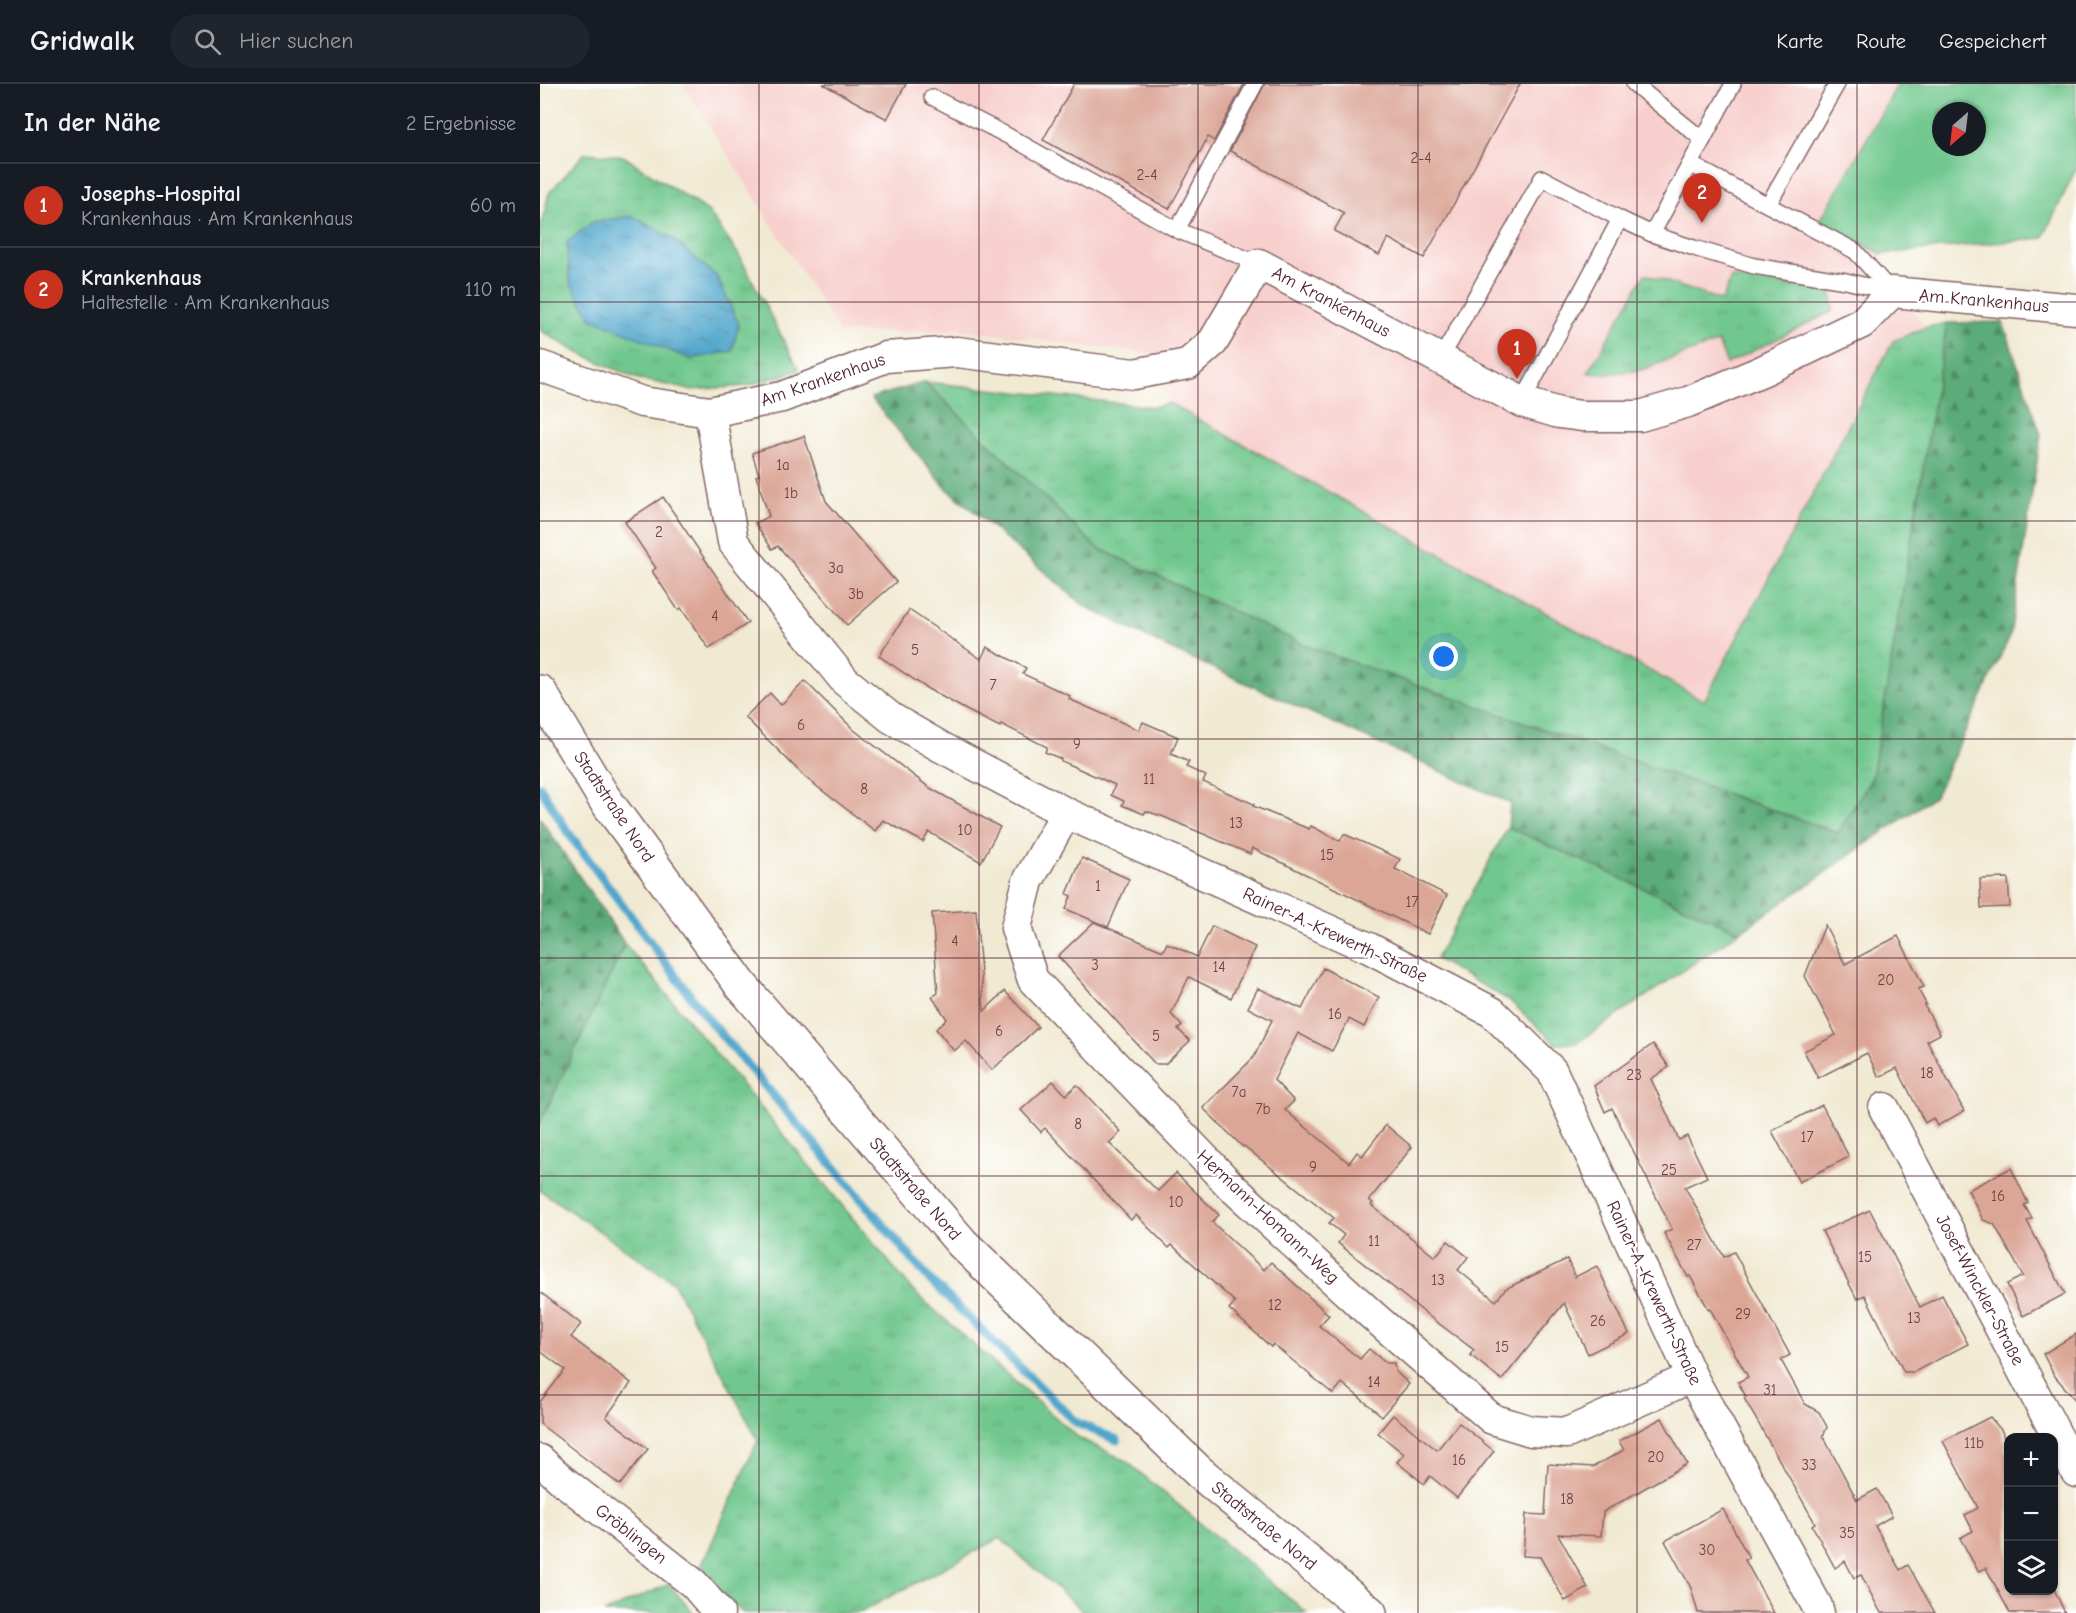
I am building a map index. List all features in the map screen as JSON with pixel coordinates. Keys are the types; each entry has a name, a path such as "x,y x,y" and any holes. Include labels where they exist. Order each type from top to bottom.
{"main road":[{"name":"Stadtstraße Nord","path":"540,692 604,798 741,985 962,1243 1199,1472 1370,1613"}],"street":[{"name":"Am Krankenhaus","path":"540,366 642,402 710,412 782,397 886,357 957,352 1134,374 1188,364 1213,342 1259,264 1522,402 1558,413 1582,416 1640,416 1688,402 1762,371 1862,323 1892,292 2076,309"},
{"name":"Rainer-A.-Krewerth-Straße","path":"710,412 733,542 845,681 891,718 1066,813 1369,948 1492,1012 1552,1071 1692,1377 1819,1613"},
{"name":"Hermann-Homann-Weg","path":"1066,813 1028,881 1016,928 1033,980 1232,1187 1363,1307 1492,1419 1531,1431 1567,1433 1692,1377"},
{"name":"Josef-Winckler-Straße","path":"1884,1108 2076,1472"},
{"name":"Gröblingen","path":"540,1460 694,1584 719,1613"}],"lane":[{"path":"1177,230 1255,84"},
{"path":"1634,84 1703,140"},
{"path":"1652,234 1733,84"},
{"path":"1768,205 1837,84"},
{"path":"932,97 1008,136 1177,230 1259,264"},
{"path":"1690,164 1855,251 1892,292"},
{"name":"Am Krankenhaus","path":"1440,360 1542,178 1652,234 1754,266 1846,281 1892,292"},
{"path":"1522,402 1620,219"}],"shaded area":[{"path":"683,84 1898,84 1820,221 1881,254 1924,328 1893,341 1704,701 1169,403 1151,354 965,330 840,333"}],"green space":[{"path":"1898,84 2076,84 2076,169 2043,238 1881,254 1820,221"},
{"path":"585,153 623,156 708,211 740,257 799,370 747,386 690,390 635,378 575,351 540,330 540,228 549,193"},
{"path":"1645,274 1722,301 1731,277 1832,292 1833,311 1727,364 1718,342 1641,370 1606,374 1588,373"},
{"path":"2003,322 2041,435 2010,636 1935,796 1740,932 1508,827 1510,803 1166,647 1083,605 944,486 871,398 925,382 1096,547 1309,647 1838,833 1872,778 1947,323"},
{"path":"1947,323 1872,778 1838,833 1309,647 1096,547 925,382 1155,407 1169,403 1704,701 1893,341 1924,328"},
{"path":"540,818 625,944 540,1123"},
{"path":"1508,827 1740,932 1577,1043 1556,1044 1510,1001 1436,959"},
{"path":"625,944 914,1292 1079,1438 1126,1461 1307,1613 1085,1613 1000,1538 859,1613 743,1613 699,1571 758,1440 673,1282 540,1190 540,1123"},
{"path":"669,1584 693,1613 604,1613"}],"water":[{"path":"632,216 672,238 717,277 739,324 732,351 690,359 591,318 570,282 567,242 593,222"}],"building":[{"path":"823,84 906,84 887,119"},
{"path":"1074,84 1244,84 1214,141 1208,137 1169,209 1043,140"},
{"path":"1265,84 1520,84 1424,258 1388,238 1379,255 1334,231 1344,213 1230,151"},
{"path":"804,436 826,501 896,582 847,625 778,546 772,549 755,523 769,516 756,476 759,475 752,453"},
{"path":"663,497 748,623 709,649 681,608 678,610 652,571 656,568 625,522"},
{"path":"909,610 981,659 987,647 1026,668 1023,674 1070,696 1069,699 1139,730 1143,722 1178,737 1171,754 1189,762 1186,767 1206,776 1203,782 1309,829 1311,826 1340,841 1344,834 1400,859 1395,869 1447,895 1428,934 1252,848 1250,854 1164,817 1146,811 1144,814 1122,805 1124,801 1111,795 1115,785 1061,761 1045,752 1047,747 1001,724 1000,727 928,689 879,656"},
{"path":"805,681 854,730 930,788 1000,827 981,862 929,832 923,842 883,820 875,831 806,778 745,717 770,693 781,705"},
{"path":"1082,858 1129,879 1108,927 1066,909 1071,896 1067,894"},
{"path":"2008,878 2010,907 1981,908 1980,879"},
{"path":"976,910 984,1011 1005,991 1038,1027 992,1070 966,1041 954,1051 936,1029 947,1019 932,997 938,993 932,913"},
{"path":"1094,922 1163,951 1167,943 1197,957 1212,926 1255,947 1231,998 1189,977 1171,1014 1182,1026 1178,1029 1190,1041 1165,1064 1155,1064 1058,956"},
{"path":"1825,925 1845,964 1898,936 1924,987 1918,989 1940,1034 1927,1041 1964,1111 1937,1126 1933,1118 1925,1123 1897,1068 1879,1077 1867,1053 1818,1078 1804,1051 1836,1035 1805,976"},
{"path":"1323,968 1379,997 1364,1027 1349,1019 1332,1051 1298,1033 1274,1080 1294,1101 1285,1110 1349,1163 1357,1152 1362,1156 1386,1125 1412,1147 1369,1200 1373,1203 1371,1205 1435,1257 1448,1241 1468,1257 1458,1270 1496,1301 1505,1289 1567,1259 1575,1277 1597,1266 1629,1334 1588,1354 1564,1303 1502,1380 1470,1355 1474,1350 1338,1243 1344,1235 1329,1223 1334,1218 1243,1147 1203,1108 1254,1057 1272,1020 1248,1008 1258,988 1302,1009"},
{"path":"1653,1044 1669,1067 1651,1079 1679,1140 1687,1136 1707,1177 1685,1187 1724,1257 1734,1252 1790,1355 1781,1360 1805,1404 1819,1412 1827,1427 1823,1436 1857,1500 1877,1489 1892,1516 1875,1526 1900,1570 1908,1565 1935,1613 1881,1613 1861,1575 1854,1578 1845,1561 1835,1568 1812,1525 1815,1523 1744,1398 1746,1397 1738,1382 1748,1377 1664,1233 1672,1229 1612,1108 1605,1112 1594,1086"},
{"path":"1053,1081 1066,1095 1077,1085 1121,1132 1109,1143 1158,1191 1176,1173 1219,1215 1212,1222 1264,1270 1271,1262 1329,1315 1319,1326 1360,1359 1369,1349 1386,1363 1394,1363 1395,1371 1409,1384 1382,1416 1342,1383 1333,1394 1273,1344 1271,1347 1229,1309 1235,1302 1172,1245 1169,1248 1136,1215 1131,1220 1045,1128 1041,1132 1021,1110"},
{"path":"1822,1105 1849,1157 1799,1182 1772,1131"},
{"path":"2011,1168 2028,1203 2024,1205 2032,1218 2027,1221 2065,1294 2023,1316 2007,1284 2023,1276 1994,1224 1983,1220 1968,1190"},
{"path":"1870,1210 1920,1307 1942,1295 1968,1344 1914,1372 1904,1372 1865,1295 1857,1299 1822,1231"},
{"path":"540,1292 581,1324 571,1337 631,1383 606,1417 648,1449 620,1485 540,1424 540,1402 565,1370 540,1351"},
{"path":"2076,1334 2076,1401 2054,1375 2043,1354"},
{"path":"1393,1415 1437,1450 1459,1423 1494,1451 1457,1498 1430,1476 1424,1484 1397,1462 1404,1454 1378,1433"},
{"path":"1990,1417 2002,1431 2004,1438 2004,1595 2057,1595 2065,1613 2010,1613 1986,1568 1978,1571 1960,1538 1973,1531 1965,1515 1978,1508 1943,1441"},
{"path":"1662,1418 1687,1464 1603,1512 1601,1536 1558,1534 1588,1588 1565,1601 1540,1557 1523,1556 1526,1514 1545,1515 1548,1464 1593,1467 1624,1450 1619,1441"},
{"path":"1723,1509 1749,1558 1745,1560 1774,1613 1698,1613 1691,1588 1665,1541"}],"waterway":[{"path":"540,787 567,831 704,1014 930,1280 1077,1423 1117,1440"}],"place":[{"name":"Krankenhaus","path":"1702,223"},
{"name":"Josephs-Hospital","path":"1517,379"}]}
